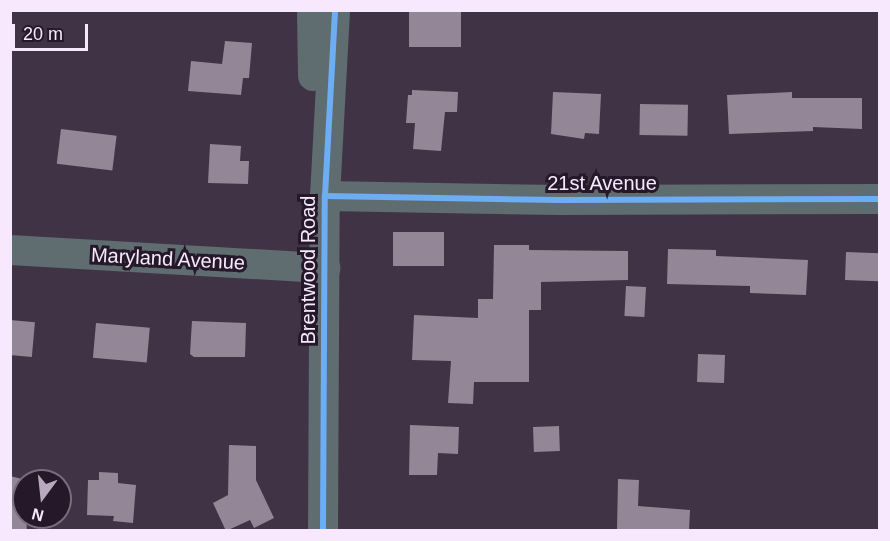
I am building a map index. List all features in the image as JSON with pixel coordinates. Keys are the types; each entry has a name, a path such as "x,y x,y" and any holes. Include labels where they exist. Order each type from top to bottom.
{"street":[{"name":"Brentwood Road","path":"312,10 314,97 325,196"},
{"name":"Brentwood Road","path":"323,531 325,196 335,10"},
{"name":"21st Avenue","path":"325,196 560,200 879,199"},
{"name":"Maryland Avenue","path":"10,250 325,268"}],"building":[{"path":"409,10 461,10 461,47 409,47"},
{"path":"225,41 252,43 249,78 243,78 241,95 188,91 191,61 222,64"},
{"path":"412,90 458,92 457,112 445,112 441,151 413,149 415,123 406,123 408,95 412,95"},
{"path":"553,92 601,94 599,134 585,133 584,139 551,134"},
{"path":"792,92 792,98 862,98 862,129 813,127 813,131 729,134 727,95"},
{"path":"640,104 688,105 687,136 639,135"},
{"path":"61,129 117,136 112,171 57,164"},
{"path":"210,144 241,146 240,161 249,161 248,184 208,183"},
{"path":"393,232 444,232 444,266 393,266"},
{"path":"494,245 529,245 529,250 628,251 628,280 541,282 541,310 529,310 529,382 474,382 473,404 448,403 451,361 412,360 414,315 478,318 478,299 493,299"},
{"path":"668,249 716,250 716,256 808,260 806,295 750,293 750,286 667,284"},
{"path":"846,252 879,253 878,281 845,280"},
{"path":"626,286 646,287 644,317 624,316"},
{"path":"10,320 35,322 32,357 10,355"},
{"path":"192,321 246,323 245,357 194,357 190,354"},
{"path":"96,323 150,328 147,363 93,358"},
{"path":"698,354 725,355 724,383 697,382"},
{"path":"410,425 459,427 458,454 438,453 437,475 409,475"},
{"path":"559,426 560,451 534,452 533,427"},
{"path":"229,445 256,446 256,480 274,518 254,528 250,520 226,531 213,503 228,495"},
{"path":"99,472 118,473 118,483 136,485 133,523 113,521 114,516 87,515 88,480 99,480"},
{"path":"10,476 12,476 12,529 27,529 27,531 10,531"},
{"path":"618,479 639,480 638,506 690,510 689,531 617,530"}],"cycle path":[{"path":"323,530 325,196 335,10"},
{"path":"325,196 560,200 880,199"}]}
